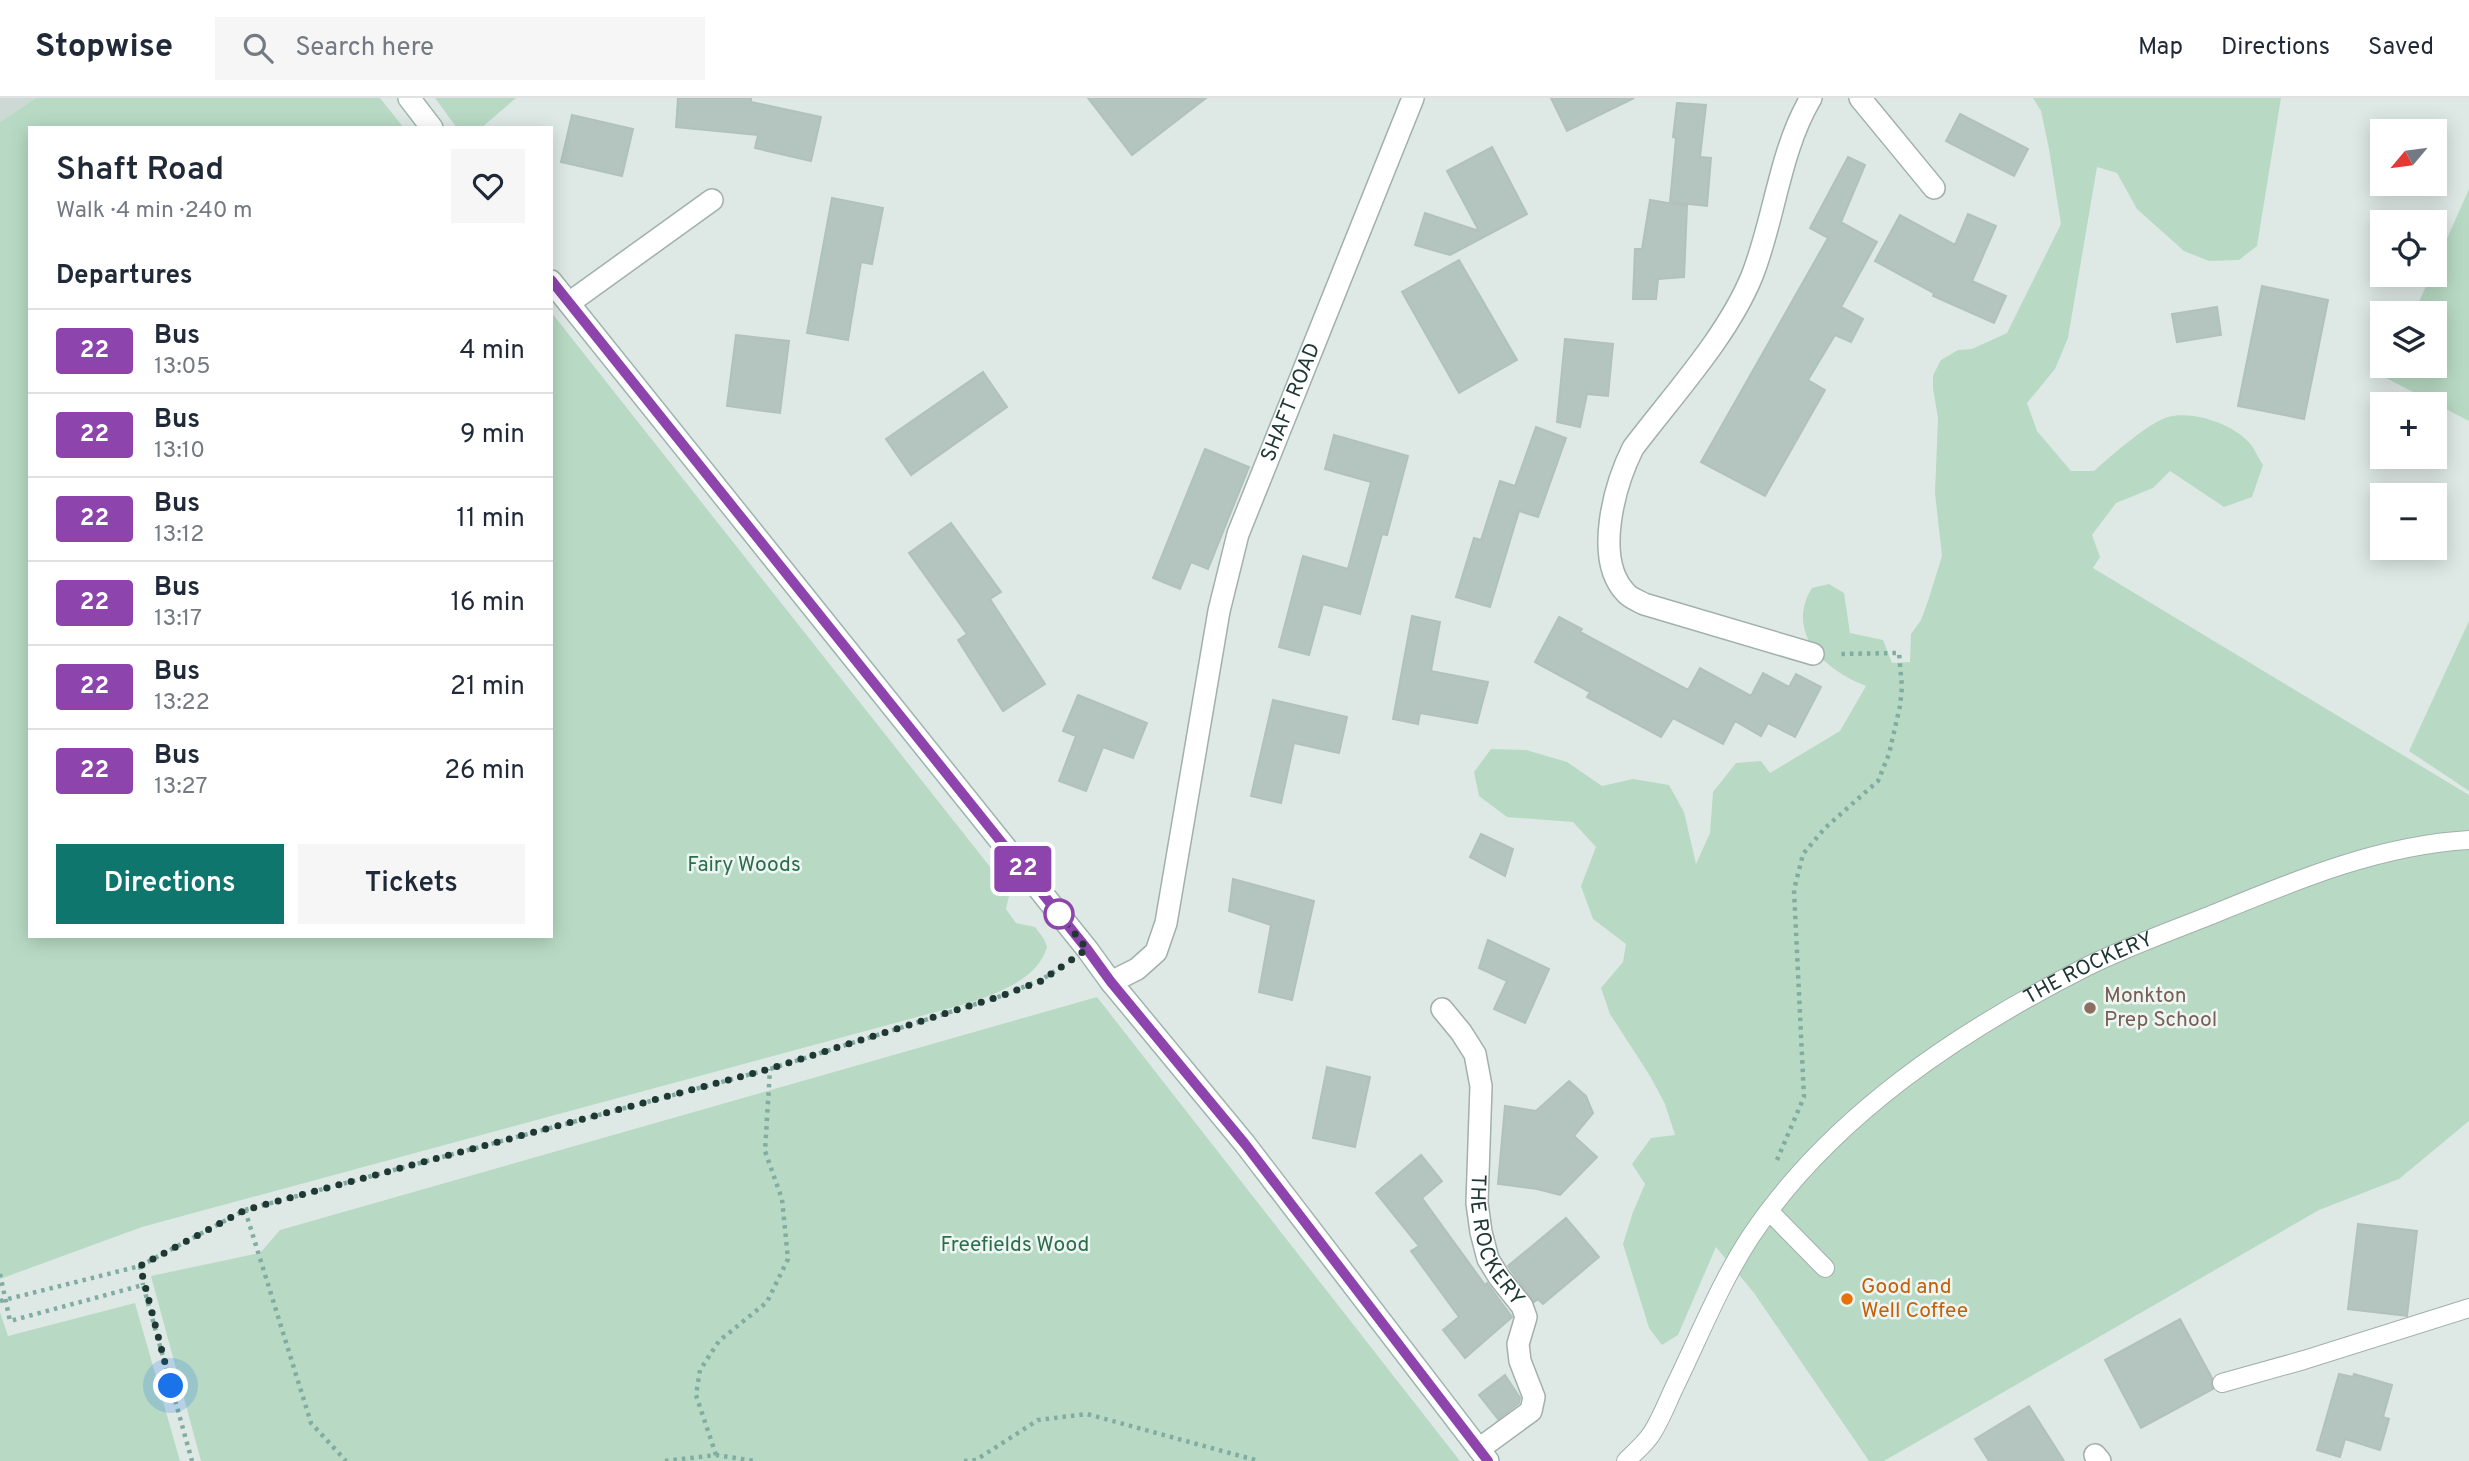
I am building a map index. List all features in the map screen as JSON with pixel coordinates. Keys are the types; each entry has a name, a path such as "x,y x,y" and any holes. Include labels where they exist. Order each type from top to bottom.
{"street":[{"path":"409,98 430,126"},
{"name":"SHAFT ROAD","path":"1111,982 1137,969 1156,952 1166,923 1219,611 1238,534 1413,98"},
{"path":"1811,98 1794,132 1753,274 1739,304 1725,327 1633,448 1623,470 1613,503 1609,553 1614,576 1626,594 1644,604 1813,654"},
{"path":"1860,98 1934,188"},
{"path":"569,303 712,200"},
{"path":"553,283 1111,982 1245,1144 1484,1455"},
{"name":"THE ROCKERY","path":"1442,1009 1475,1054 1481,1086 1477,1203 1481,1232 1488,1259 1522,1306 1525,1317 1518,1344 1520,1361 1534,1396 1531,1411 1484,1455"}],"lane":[{"name":"THE ROCKERY","path":"1626,1461 1651,1435 1714,1302 1751,1236 1805,1168 1852,1122 1899,1082 1974,1032 2090,965 2308,875 2392,851 2446,841 2469,840"},
{"path":"1770,1212 1825,1268"},
{"path":"2222,1383 2292,1364 2469,1308"}],"path":[{"path":"1773,1167 1804,1097 1794,890 1803,854 1825,828 1878,782 1889,754 1902,687 1899,653 1813,654"},
{"path":"3,1301 140,1266 245,1210 769,1069 1001,996 1041,981 1087,949"},
{"path":"716,1455 696,1395 699,1370 719,1341 766,1302 788,1259 782,1199 765,1151 769,1069"},
{"path":"245,1210 311,1423 346,1461"},
{"path":"140,1266 192,1461"},
{"path":"0,1274 3,1301 10,1321 143,1285"},
{"path":"964,1461 976,1460 1038,1420 1087,1415 1259,1461"},
{"path":"665,1461 716,1455 755,1461"}],"shaded area":[{"path":"0,98 36,98 0,122"}],"green space":[{"name":"Fairy Woods","path":"36,98 380,98 402,126 28,126 28,938 553,938 553,315 1006,887 1009,896 1006,909 1016,923 1035,927 1047,947 1035,968 1016,983 969,1003 142,1227 0,1279 0,122"},
{"path":"435,98 516,98 483,126 456,126"},
{"name":"Monkton Prep School","path":"2033,98 2281,98 2257,246 2239,260 2209,261 2184,251 2137,209 2117,173 2097,167 2068,338 2055,369 2027,403 2037,431 2071,471 2094,471 2140,433 2160,420 2178,415 2214,421 2245,438 2263,465 2252,497 2224,507 2170,471 2153,488 2116,503 2092,535 2100,557 2093,568 2469,795 2469,1121 2399,1179 2319,1210 1884,1461 1869,1461 1754,1293 1716,1247 1678,1335 1662,1345 1649,1328 1623,1244 1645,1184 1632,1164 1651,1138 1675,1135 1665,1104 1610,1014 1601,988 1623,962 1626,944 1593,919 1581,886 1596,847 1573,822 1507,817 1479,796 1474,772 1491,749 1526,750 1567,762 1602,786 1633,779 1669,785 1684,812 1696,864 1710,833 1713,792 1736,763 1761,761 1770,773 1840,731 1866,686 1837,671 1813,648 1806,635 1803,620 1805,605 1812,588 1829,584 1844,593 1850,633 1883,640 1892,663 1910,662 1911,634 1921,620 1942,556 1935,493 1938,418 1933,375 1941,360 1958,350 1972,349 2007,333 2061,224 2041,111"},
{"path":"2469,189 2469,421 2447,410 2447,392 2413,392 2386,378 2447,378 2447,301 2419,301 2426,287 2447,287 2447,239"},
{"path":"2469,621 2469,791 2409,751"},
{"name":"Freefields Wood","path":"1097,997 1460,1461 201,1461 151,1276 260,1253 280,1230"},
{"path":"135,1303 180,1461 0,1461 0,1312 8,1336"}],"building":[{"path":"678,98 751,98 751,102 821,117 811,161 755,148 758,135 676,127"},
{"path":"1088,98 1206,98 1132,155"},
{"path":"1551,98 1634,98 1567,131"},
{"path":"1677,103 1706,105 1700,157 1711,158 1707,206 1670,202"},
{"path":"1960,114 2028,149 2014,176 1946,141"},
{"path":"572,115 633,129 622,176 561,162"},
{"path":"1492,147 1527,214 1450,255 1415,245 1425,213 1479,231 1447,171"},
{"path":"1848,157 1865,165 1841,222 1877,242 1841,307 1863,319 1851,342 1835,335 1808,380 1825,390 1765,496 1701,462 1828,238 1810,228"},
{"path":"832,198 883,208 872,264 861,262 848,340 807,333"},
{"path":"1650,200 1687,206 1684,277 1658,279 1656,299 1633,299 1635,249 1642,249"},
{"path":"1968,214 1996,226 1972,281 2006,296 1994,323 1933,296 1934,293 1875,261 1900,215 1955,245"},
{"path":"1459,260 1517,360 1459,393 1402,292"},
{"path":"2262,286 2328,300 2304,419 2238,406"},
{"path":"2217,307 2221,335 2177,342 2172,314"},
{"path":"736,335 789,341 780,413 727,406"},
{"path":"1565,339 1613,344 1608,396 1587,394 1580,427 1557,422"},
{"path":"983,372 1007,407 911,475 886,439"},
{"path":"1536,427 1566,438 1538,517 1519,511 1490,607 1456,597 1474,538 1481,540 1500,481 1515,486"},
{"path":"1334,435 1408,456 1387,535 1382,534 1360,614 1323,604 1309,655 1279,647 1303,556 1348,569 1371,482 1325,469"},
{"path":"1205,449 1249,467 1208,569 1191,562 1180,589 1153,578"},
{"path":"951,523 1001,592 990,599 1045,684 1003,711 958,640 967,634 909,553"},
{"path":"1412,616 1440,622 1431,671 1488,682 1477,723 1420,713 1418,724 1393,719"},
{"path":"1559,617 1582,629 1580,632 1688,690 1700,668 1751,696 1763,673 1789,687 1796,674 1821,687 1795,737 1768,723 1761,736 1735,721 1723,744 1673,718 1661,737 1587,697 1590,692 1535,662"},
{"path":"1078,695 1147,723 1133,758 1103,747 1086,791 1059,781 1076,736 1063,731"},
{"path":"1273,700 1347,717 1339,753 1294,743 1281,803 1251,796"},
{"path":"1481,834 1513,849 1505,876 1470,857"},
{"path":"1233,879 1314,901 1292,1000 1259,992 1271,925 1229,911"},
{"path":"1488,940 1549,969 1525,1023 1494,1009 1507,981 1479,968"},
{"path":"1327,1067 1370,1077 1355,1147 1313,1138"},
{"path":"1569,1081 1586,1096 1593,1113 1574,1136 1597,1157 1560,1195 1498,1184 1505,1106 1536,1111"},
{"path":"1421,1155 1442,1181 1422,1198 1485,1285 1487,1283 1512,1317 1465,1358 1443,1330 1459,1317 1411,1251 1419,1246 1376,1193"},
{"path":"1566,1218 1599,1257 1543,1304 1538,1299 1534,1302 1508,1266"},
{"path":"2358,1224 2417,1231 2407,1316 2348,1309"},
{"path":"2180,1319 2212,1378 2213,1389 2141,1428 2105,1360"},
{"path":"2339,1374 2353,1377 2354,1374 2392,1385 2383,1417 2389,1419 2380,1450 2345,1439 2340,1457 2317,1450"},
{"path":"1505,1375 1520,1398 1519,1403 1498,1419 1479,1395"},
{"path":"2029,1406 2064,1461 1989,1461 1975,1439"}],"bus line":[{"name":"22","path":"553,282 1111,982 1245,1144 1488,1461"}],"place":[{"name":"Monkton Prep School","path":"2090,1008"},
{"name":"Good and Well Coffee","path":"1847,1299"}],"route":[{"path":"171,1386 140,1266 245,1210 769,1069 1001,996 1041,981 1087,949 1059,914"}]}
